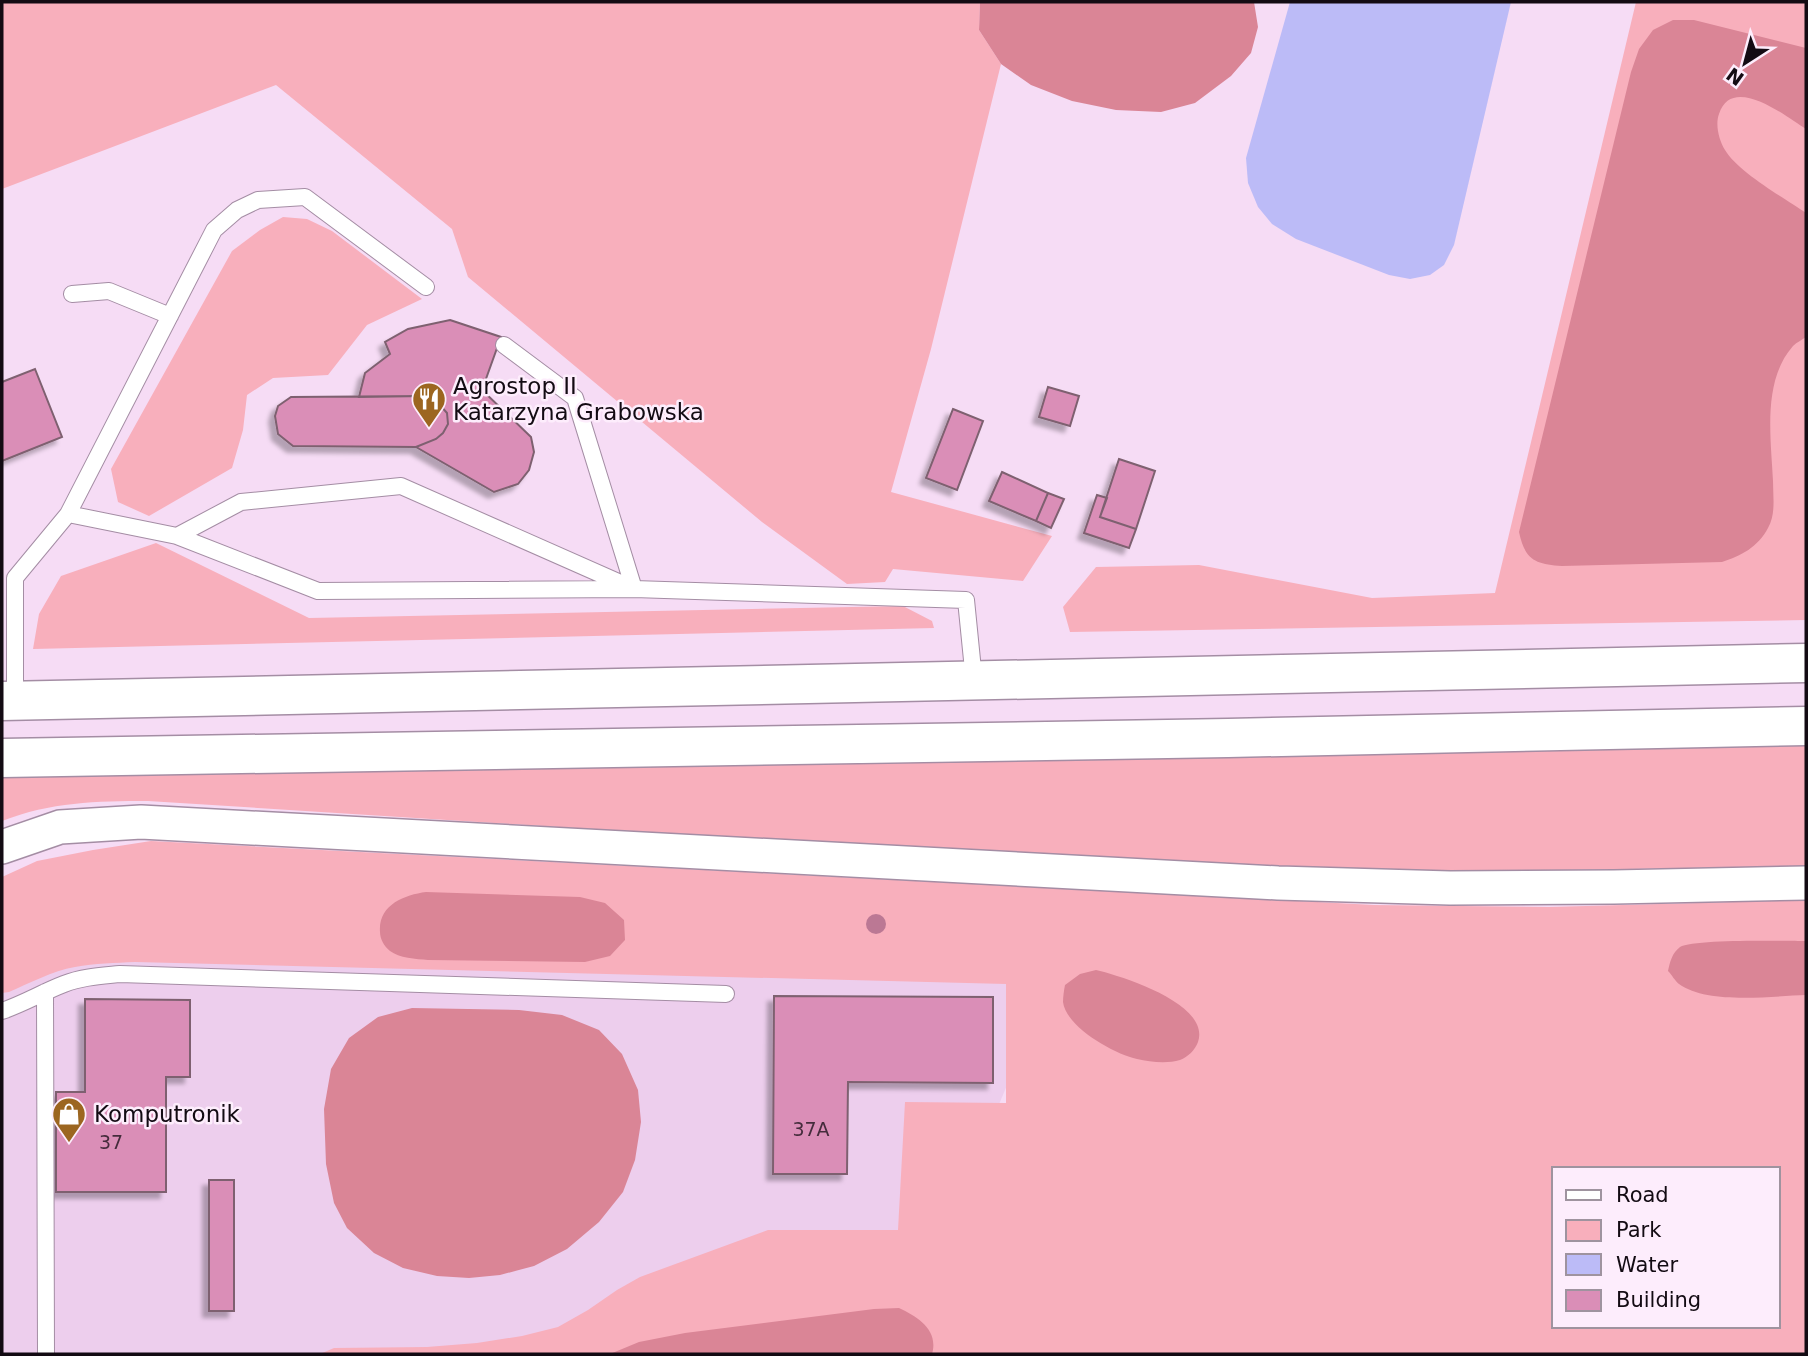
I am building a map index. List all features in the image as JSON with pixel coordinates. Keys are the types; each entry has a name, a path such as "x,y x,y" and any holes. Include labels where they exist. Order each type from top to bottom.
{"highway":[{"path":"8,701 1806,663"},
{"path":"2,758 1806,726"}],"street":[{"path":"2,847 60,827 141,822 1278,883 1477,888 1806,883"}],"lane":[{"path":"8,701 8,575 68,514 214,230 237,211 258,200 305,197 426,287"},
{"path":"72,295 108,290 170,316"},
{"path":"504,345 575,398 634,589"},
{"path":"177,536 241,502 401,486 634,589"},
{"path":"68,514 177,536 318,591 634,589 966,600 974,680"},
{"path":"2,1011 66,983 120,974 726,994"},
{"path":"45,992 46,1354"}],"shaded area":[{"path":"980,2 1254,2 1258,27 1251,53 1231,76 1195,103 1161,112 1116,110 1072,101 1031,85 1001,64 979,30"},
{"path":"1673,20 1694,20 1806,48 1806,129 1774,108 1747,98 1735,97 1726,102 1717,123 1721,142 1731,158 1762,184 1806,213 1806,337 1793,346 1783,360 1773,393 1770,429 1774,499 1771,523 1754,546 1722,562 1562,566 1545,564 1528,555 1519,532 1631,72 1639,49 1653,30"},
{"path":"426,892 580,897 605,903 624,920 625,940 610,956 585,962 428,960 408,958 390,951 380,932 383,915 401,899"},
{"path":"1070,936 902,1334 845,1354 2,1354 2,950"},
{"path":"1806,941 1806,995 1740,998 1706,995 1679,984 1668,971 1675,952 1688,944"},
{"path":"1096,970 1143,985 1178,1004 1191,1016 1198,1028 1198,1042 1193,1050 1186,1057 1175,1061 1142,1060 1104,1045 1082,1030 1066,1011 1063,1002 1065,985 1080,974"},
{"path":"412,1008 519,1010 562,1015 599,1030 622,1054 638,1090 641,1122 635,1160 623,1192 599,1222 567,1249 534,1266 500,1275 469,1278 437,1276 403,1268 374,1253 347,1228 334,1203 326,1164 324,1109 331,1069 349,1038 378,1017"},
{"path":"899,1308 920,1320 930,1331 932,1354 610,1354 639,1342 685,1333"}],"green space":[{"path":"2,2 980,2 979,30 1001,64 931,349 891,492 1052,536 1023,581 893,569 885,582 847,584 762,522 468,277 452,229 276,85 2,189"},
{"path":"1636,2 1806,2 1806,620 1070,632 1063,607 1096,567 1199,565 1372,598 1495,593"},
{"path":"283,217 307,219 332,231 422,299 367,325 328,375 273,378 247,395 243,430 232,468 149,516 118,502 111,469 232,251"},
{"path":"156,543 309,618 903,606 932,621 934,628 33,649 39,614 61,576"},
{"path":"1806,741 1806,866 1454,872 1287,867 685,835 148,801 56,806 2,821 2,769 31,767 85,776"},
{"path":"151,841 1374,905 1549,907 1806,900 1806,1354 320,1354 334,1348 427,1347 477,1343 558,1327 640,1277 768,1230 898,1230 905,1102 1006,1103 1006,984 135,962 66,969 2,993 2,877 37,861"}],"water":[{"path":"1290,2 1511,2 1454,245 1444,265 1430,275 1410,279 1389,275 1296,239 1272,224 1258,207 1248,183 1246,158"}],"building":[{"path":"450,320 501,337 482,390 531,437 534,452 529,470 518,484 494,492 416,447 436,439 448,424 447,413 439,404 425,396 359,397 365,373 390,354 385,342 408,329"},
{"path":"35,369 62,437 2,461 2,382"},
{"path":"1048,387 1079,396 1070,426 1039,417"},
{"path":"425,396 439,404 447,413 448,424 436,439 416,447 293,446 278,434 275,416 278,406 291,397"},
{"path":"953,409 983,421 957,490 926,478"},
{"path":"1119,459 1155,471 1136,529 1100,517"},
{"path":"1002,472 1048,493 1036,521 989,501"},
{"path":"1048,493 1064,499 1051,528 1036,521"},
{"path":"1097,495 1107,498 1100,517 1136,529 1129,548 1084,533"},
{"path":"774,996 993,997 993,1083 848,1082 847,1174 773,1174"},
{"path":"85,999 190,1000 190,1077 166,1077 166,1192 56,1192 56,1092 85,1092"},
{"path":"209,1180 234,1180 234,1311 209,1311"}],"place":[{"name":"Agrostop II Katarzyna Grabowska","path":"429,429"},
{"name":"Komputronik","path":"69,1144"}]}
